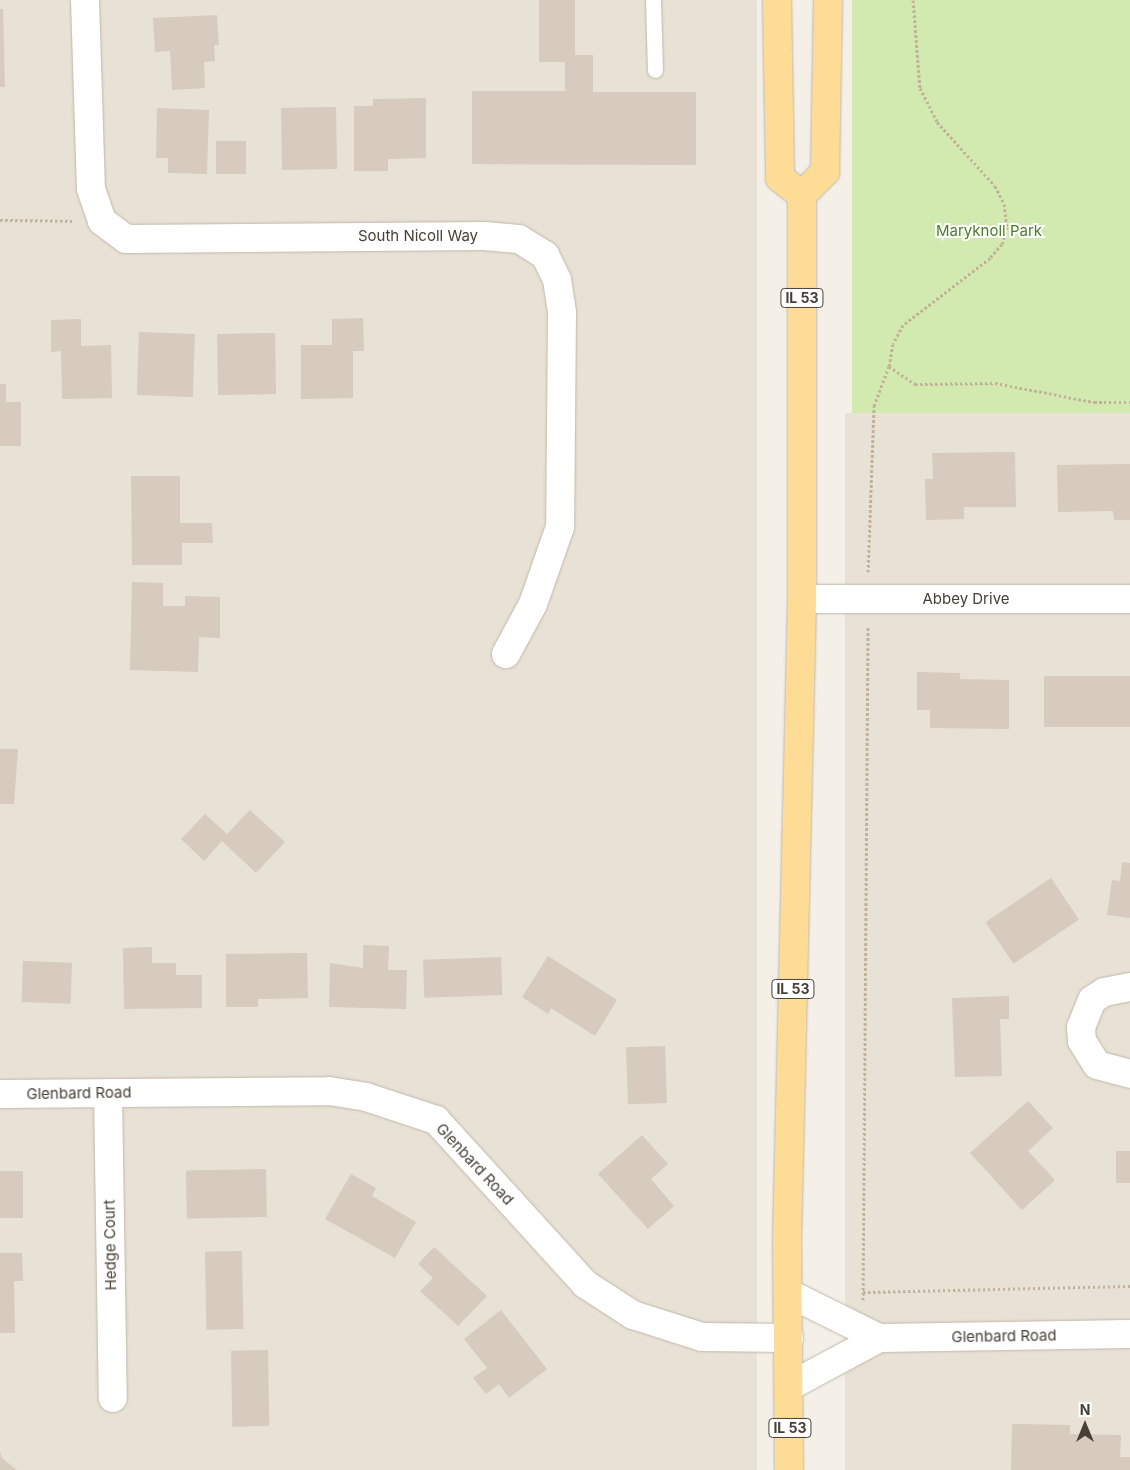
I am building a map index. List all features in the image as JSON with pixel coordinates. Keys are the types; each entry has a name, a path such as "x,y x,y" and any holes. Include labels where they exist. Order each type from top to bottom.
{"main road":[{"path":"777,0 780,178 802,195 825,172 828,0"},
{"name":"IL 53","path":"789,1470 788,1293 802,599 802,195"}],"street":[{"path":"85,0 90,173 102,221"},
{"name":"South Nicoll Way","path":"102,221 126,238 484,236 520,240 545,255 557,280 562,313 560,527 534,604 506,654"},
{"name":"Abbey Drive","path":"802,599 1130,599"},
{"path":"1130,988 1111,989 1092,1000 1080,1027 1082,1041 1097,1065 1130,1074"},
{"name":"Glenbard Road","path":"0,1094 328,1091 366,1097 436,1120 585,1284 633,1315 702,1337 789,1338"},
{"name":"Hedge Court","path":"108,1093 113,1398"},
{"name":"Glenbard Road","path":"788,1293 871,1335 1130,1334"},
{"name":"Glenbard Road","path":"790,1386 871,1335"}],"lane":[{"path":"654,0 655,70"}],"path":[{"path":"871,1335 863,1292 868,599 874,406 889,366 893,344 903,325 990,258 1002,244 1006,227 1004,204 995,186 937,122 920,88 913,0"},
{"path":"0,220 102,221"},
{"path":"889,366 915,384 995,383 1094,402 1130,402"},
{"path":"863,1292 1130,1286"}],"shaded area":[{"path":"0,0 757,0 757,1470 0,1470"},
{"path":"845,413 1130,413 1130,1470 845,1470"}],"green space":[{"name":"Maryknoll Park","path":"852,0 1130,0 1130,413 852,413"}],"building":[{"path":"539,0 575,0 575,55 593,55 593,92 696,92 696,165 472,164 472,91 565,91 565,62 539,62"},
{"path":"0,9 3,9 5,87 0,87"},
{"path":"217,15 219,45 214,45 215,61 204,62 205,88 172,90 170,51 155,52 153,18"},
{"path":"426,98 426,158 388,159 388,171 354,171 354,106 373,106 373,99"},
{"path":"336,107 337,169 282,170 281,108"},
{"path":"157,108 209,110 207,174 168,173 168,158 156,158"},
{"path":"216,141 246,141 246,174 216,174"},
{"path":"363,318 364,351 353,351 353,398 301,399 301,345 332,345 332,319"},
{"path":"81,319 81,346 111,345 112,398 62,399 61,351 51,352 51,320"},
{"path":"139,332 195,334 193,397 137,395"},
{"path":"275,333 276,394 218,395 217,334"},
{"path":"0,384 6,384 6,402 21,402 21,446 0,446"},
{"path":"1015,452 1016,507 964,507 964,519 926,520 925,479 933,479 932,453"},
{"path":"1130,464 1130,520 1114,520 1113,511 1058,512 1057,465"},
{"path":"131,476 180,476 180,523 212,523 213,543 182,543 182,565 132,565"},
{"path":"132,582 163,583 163,606 185,606 185,596 220,597 220,638 199,637 198,672 130,670"},
{"path":"917,672 960,673 960,679 1009,680 1009,729 930,728 930,710 917,710"},
{"path":"1044,676 1130,676 1130,727 1044,727"},
{"path":"0,749 18,749 14,804 0,804"},
{"path":"250,810 285,842 256,873 222,841 204,861 181,839 205,814 227,834"},
{"path":"1122,862 1130,863 1130,918 1107,915 1112,880 1120,881"},
{"path":"1051,878 1079,919 1013,964 986,922"},
{"path":"363,945 389,946 388,970 407,970 406,1009 329,1007 330,963 363,968"},
{"path":"152,947 152,963 176,963 176,975 202,975 202,1008 124,1009 123,948"},
{"path":"307,953 308,998 258,999 258,1007 226,1007 226,954"},
{"path":"548,956 617,1000 595,1036 551,1008 548,1014 522,997"},
{"path":"501,957 502,995 424,998 423,960"},
{"path":"23,961 72,963 71,1004 22,1002"},
{"path":"1009,996 1009,1019 1000,1019 1002,1076 955,1077 952,998"},
{"path":"665,1046 667,1103 628,1104 626,1047"},
{"path":"1028,1101 1053,1128 1028,1151 1055,1180 1022,1210 970,1153"},
{"path":"642,1135 668,1164 651,1179 674,1206 648,1229 598,1174"},
{"path":"1116,1151 1130,1151 1130,1183 1116,1183"},
{"path":"266,1169 267,1217 187,1218 186,1170"},
{"path":"0,1171 23,1171 23,1218 0,1218"},
{"path":"351,1174 376,1188 372,1196 416,1222 395,1258 325,1219"},
{"path":"434,1247 487,1296 458,1326 420,1291 433,1278 418,1264"},
{"path":"242,1251 243,1329 206,1330 205,1252"},
{"path":"0,1253 22,1253 23,1281 14,1281 15,1333 0,1333"},
{"path":"501,1310 547,1369 509,1398 499,1384 486,1394 473,1378 487,1368 464,1339"},
{"path":"268,1350 269,1426 232,1427 231,1351"},
{"path":"1012,1424 1070,1425 1070,1434 1121,1435 1120,1457 1130,1457 1130,1470 1011,1470"},
{"path":"0,1452 2,1458 17,1470 0,1470"}]}
